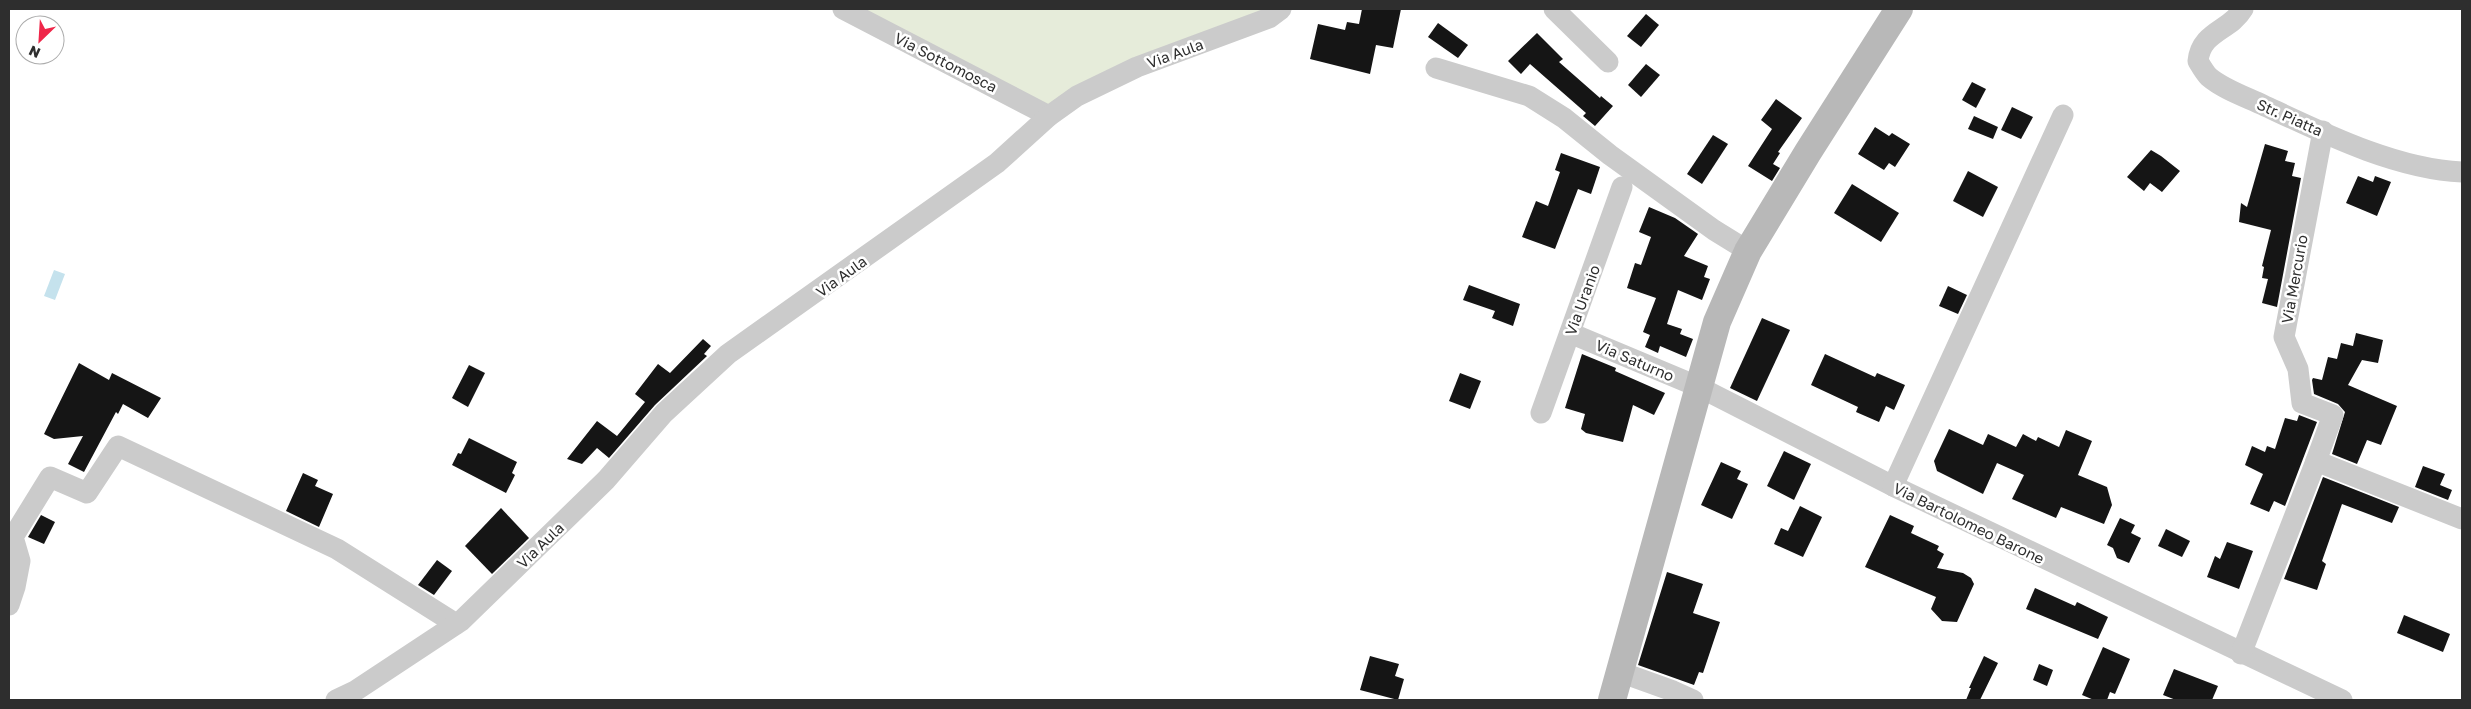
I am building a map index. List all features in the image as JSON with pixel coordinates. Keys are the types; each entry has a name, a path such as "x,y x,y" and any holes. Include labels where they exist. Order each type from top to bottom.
{"main road":[{"path":"1612,700 1717,322 1748,251 1808,152 1899,9"}],"street":[{"name":"Via Sottomosca","path":"842,9 1049,116"},
{"name":"Via Aula","path":"336,700 355,691 456,624 606,480 664,413 728,354 997,163 1049,116 1077,96 1137,67 1269,18 1281,9"},
{"path":"1554,9 1608,62"},
{"name":"Str. Piatta","path":"2243,9 2239,15 2209,38 2199,49 2198,61 2209,77 2323,132 2389,157 2440,171 2462,172"},
{"path":"1436,68 1529,96 1564,118 1610,155 1714,230 1748,251"},
{"path":"1893,486 2063,115"},
{"name":"Via Mercurio","path":"2241,654 2333,415 2302,403 2298,368 2284,336 2323,132"},
{"name":"Via Uranio","path":"1541,413 1622,187"},
{"name":"Via Saturno","path":"1570,333 1699,387"},
{"name":"Via Bartolomeo Barone","path":"1699,387 1893,486 2334,699"},
{"path":"9,605 20,561 11,536 50,476 87,493 118,446 337,549 456,624"},
{"path":"2316,461 2462,519"},
{"path":"1620,672 1693,700"}],"green space":[{"path":"843,9 1281,9 1049,116"}],"water":[{"path":"54,270 65,274 55,300 44,296"}],"building":[{"path":"1362,9 1401,9 1393,48 1376,45 1370,74 1310,59 1318,24 1345,30 1347,22 1359,24"},
{"path":"1646,14 1659,25 1641,47 1627,36"},
{"path":"1438,23 1468,45 1458,58 1428,37"},
{"path":"1537,33 1563,59 1559,62 1600,98 1601,96 1613,106 1595,126 1583,116 1586,113 1530,64 1521,74 1508,61"},
{"path":"1646,64 1660,75 1641,97 1628,85"},
{"path":"1972,82 1986,89 1976,108 1962,100"},
{"path":"1776,99 1802,118 1778,152 1780,153 1773,164 1780,168 1772,181 1748,166 1772,129 1761,120"},
{"path":"2012,107 2033,117 2021,139 2001,130"},
{"path":"1974,116 1998,127 1993,139 1968,129"},
{"path":"1875,127 1889,136 1892,133 1910,144 1895,167 1889,163 1884,170 1858,154"},
{"path":"1713,135 1728,144 1702,184 1687,174"},
{"path":"2265,144 2288,151 2285,161 2295,163 2292,176 2301,178 2277,307 2262,303 2268,279 2262,278 2264,267 2262,266 2271,230 2239,222 2241,203 2247,207"},
{"path":"2151,150 2180,171 2162,192 2150,183 2144,191 2127,177"},
{"path":"1561,153 1600,167 1591,194 1578,189 1555,249 1522,237 1536,201 1548,206 1560,172 1555,170"},
{"path":"1968,171 1998,187 1983,217 1953,201"},
{"path":"2358,176 2373,182 2375,176 2391,182 2377,216 2346,203"},
{"path":"1852,184 1899,213 1881,242 1834,213"},
{"path":"1649,207 1675,218 1698,234 1684,256 1708,266 1704,277 1710,279 1702,300 1678,290 1667,324 1682,329 1680,334 1693,339 1686,357 1660,346 1658,353 1645,347 1650,335 1643,332 1656,298 1627,288 1635,263 1641,265 1651,237 1639,232"},
{"path":"1469,285 1520,304 1513,326 1492,318 1495,311 1463,300"},
{"path":"1948,286 1967,295 1958,314 1939,306"},
{"path":"1762,318 1790,330 1757,401 1730,388"},
{"path":"2356,333 2383,340 2378,363 2362,360 2348,385 2397,406 2381,445 2367,440 2357,464 2332,454 2345,412 2338,404 2314,394 2312,380 2313,378 2322,380 2328,357 2337,359 2341,343 2353,346"},
{"path":"703,339 711,346 704,354 707,356 655,405 609,458 597,448 582,464 567,459 597,421 617,436 645,402 635,394 658,364 670,373"},
{"path":"1582,354 1616,368 1615,371 1665,393 1654,415 1633,405 1623,442 1586,433 1581,429 1585,414 1565,408"},
{"path":"1825,354 1875,377 1877,373 1905,385 1894,410 1886,406 1879,422 1856,412 1858,407 1811,385"},
{"path":"79,363 109,380 112,373 161,398 148,418 123,404 118,414 116,412 84,472 68,464 83,436 54,439 44,434"},
{"path":"469,365 485,373 468,407 452,398"},
{"path":"1460,373 1481,381 1470,409 1449,401"},
{"path":"2299,415 2317,422 2285,506 2274,501 2269,512 2250,504 2263,474 2245,465 2252,446 2265,452 2267,446 2275,449 2285,418 2297,421"},
{"path":"1949,429 1983,445 1988,434 2016,447 2023,434 2036,441 2038,437 2059,447 2066,430 2092,441 2078,475 2107,487 2112,505 2104,524 2061,507 2056,518 2012,499 2024,475 1997,463 1983,494 1937,471 1934,461"},
{"path":"469,438 517,462 512,473 515,475 506,493 452,465 458,453 461,454"},
{"path":"1784,451 1811,464 1794,500 1767,486"},
{"path":"1721,462 1741,471 1737,479 1748,484 1732,519 1701,505"},
{"path":"2423,466 2445,474 2440,485 2452,490 2448,500 2415,487"},
{"path":"303,473 318,480 315,486 333,494 319,527 286,511"},
{"path":"2323,477 2399,507 2392,523 2342,504 2322,561 2326,564 2317,590 2284,579"},
{"path":"1800,506 1822,517 1803,557 1774,544 1781,528 1788,531"},
{"path":"501,508 529,538 492,574 465,546"},
{"path":"41,515 55,522 44,544 28,537"},
{"path":"1890,515 1914,526 1911,533 1939,546 1937,550 1944,554 1937,568 1963,573 1971,578 1974,584 1957,622 1942,621 1931,609 1936,597 1865,567"},
{"path":"2120,518 2135,525 2131,533 2141,538 2129,563 2117,558 2113,548 2107,545"},
{"path":"2166,529 2190,541 2182,557 2158,546"},
{"path":"2227,542 2253,551 2239,589 2207,577 2215,556 2220,559"},
{"path":"437,560 452,571 434,595 418,585"},
{"path":"1667,572 1703,584 1693,613 1720,622 1703,673 1699,672 1694,685 1638,665"},
{"path":"2035,588 2075,606 2077,602 2108,617 2098,639 2026,609"},
{"path":"2404,615 2450,634 2443,652 2397,633"},
{"path":"2103,647 2130,659 2115,694 2110,692 2107,700 2094,700 2082,695"},
{"path":"1370,656 1399,664 1395,676 1404,679 1398,700 1360,690"},
{"path":"1984,656 1998,663 1980,700 1966,700 1971,688 1969,688"},
{"path":"2039,664 2053,670 2047,686 2033,680"},
{"path":"2174,669 2218,686 2212,700 2176,700 2163,695"}]}
